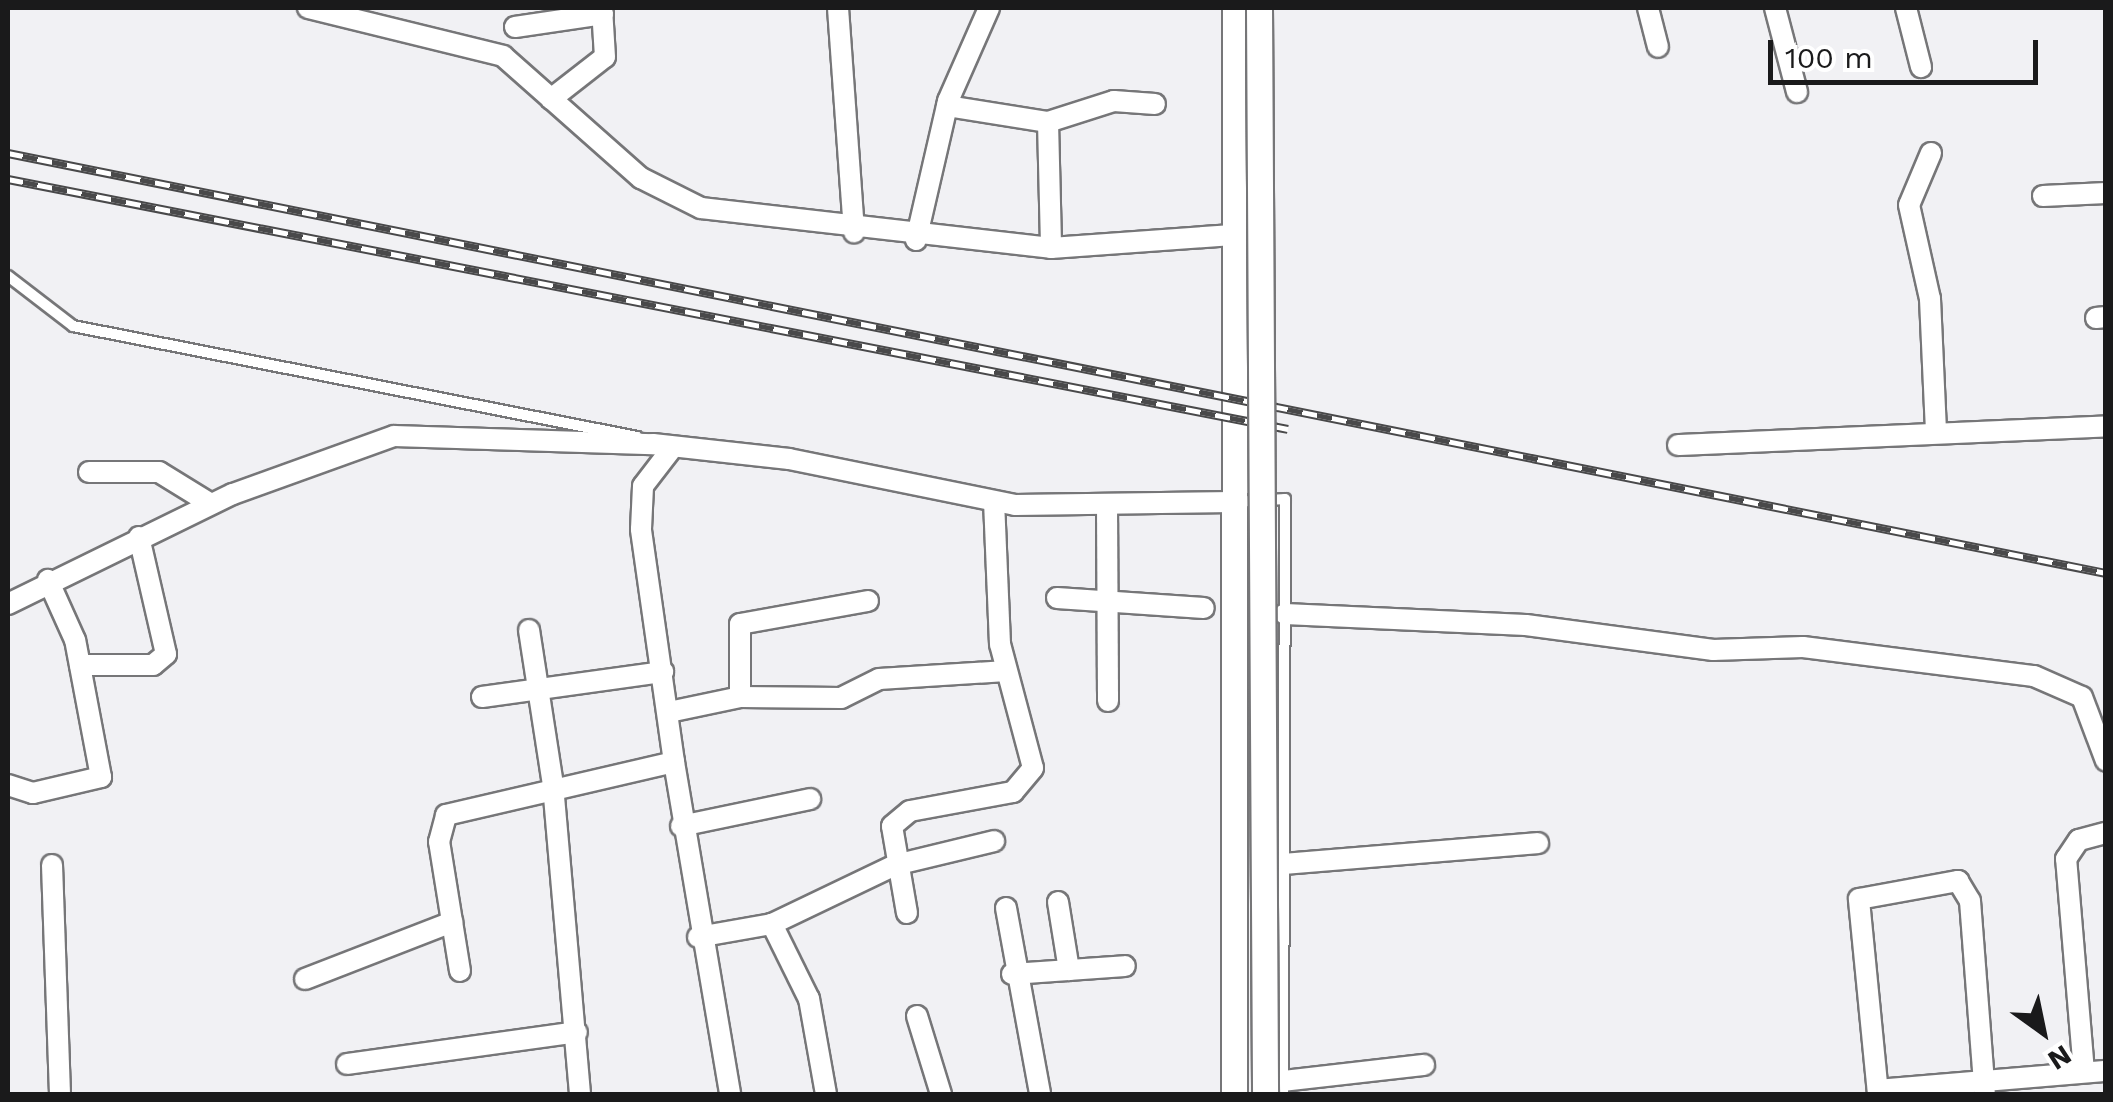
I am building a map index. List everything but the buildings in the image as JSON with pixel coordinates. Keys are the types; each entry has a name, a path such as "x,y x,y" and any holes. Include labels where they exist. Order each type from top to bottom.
{"street":[{"path":"308,8 407,18 486,47 680,202 916,240 1051,248 1233,235"},
{"path":"838,8 854,232"},
{"path":"916,240 947,106 989,8"},
{"path":"1234,1094 1236,8"},
{"path":"1259,8 1277,1090 1424,1065"},
{"path":"1648,8 1658,48"},
{"path":"1775,8 1798,92"},
{"path":"1906,8 1921,66"},
{"path":"515,27 602,11 605,56 551,98"},
{"path":"947,106 1048,122 1114,101 1154,104"},
{"path":"1048,122 1051,248"},
{"path":"1931,153 1909,205 1930,299 1936,433"},
{"path":"2042,196 2106,194"},
{"path":"1678,445 2106,426"},
{"path":"8,604 48,580 211,504 394,436 668,446 789,459 994,503 1233,502"},
{"path":"668,446 642,503 681,826 698,937 730,1094"},
{"path":"89,472 159,472 211,504"},
{"path":"908,913 895,865 892,826 910,811 999,798 1027,782 1033,768 1006,672 994,503"},
{"path":"1107,504 1108,700"},
{"path":"80,665 154,664 166,654 139,538"},
{"path":"8,785 32,793 100,781 80,665 48,580"},
{"path":"1057,598 1204,608"},
{"path":"740,698 740,624 868,601"},
{"path":"1285,614 1542,626 1713,650 1803,647 2034,676 2082,697 2106,761"},
{"path":"528,630 553,786 580,1094"},
{"path":"482,697 662,672"},
{"path":"669,712 740,698 841,698 879,679 1006,672"},
{"path":"460,970 440,842 446,816 553,786 674,762"},
{"path":"681,826 810,799"},
{"path":"1985,1088 1970,901 1964,883 1951,881 1859,899 1878,1092 1985,1088 2095,1072 2066,860 2079,840 2106,832"},
{"path":"698,937 772,924 895,865 994,841"},
{"path":"1284,864 1538,844"},
{"path":"52,864 60,1094"},
{"path":"1058,902 1068,970"},
{"path":"1006,908 1012,974 1040,1094"},
{"path":"305,979 452,922"},
{"path":"772,924 809,999 826,1094"},
{"path":"1012,974 1125,966"},
{"path":"917,1016 940,1094"},
{"path":"347,1064 577,1032"}],"lane":[{"path":"8,276 73,326 587,422 668,446"},
{"path":"1233,502 1285,499 1284,864 1277,1090"}],"railway":[{"path":"8,153 2106,573"},
{"path":"8,179 1288,429"}]}
